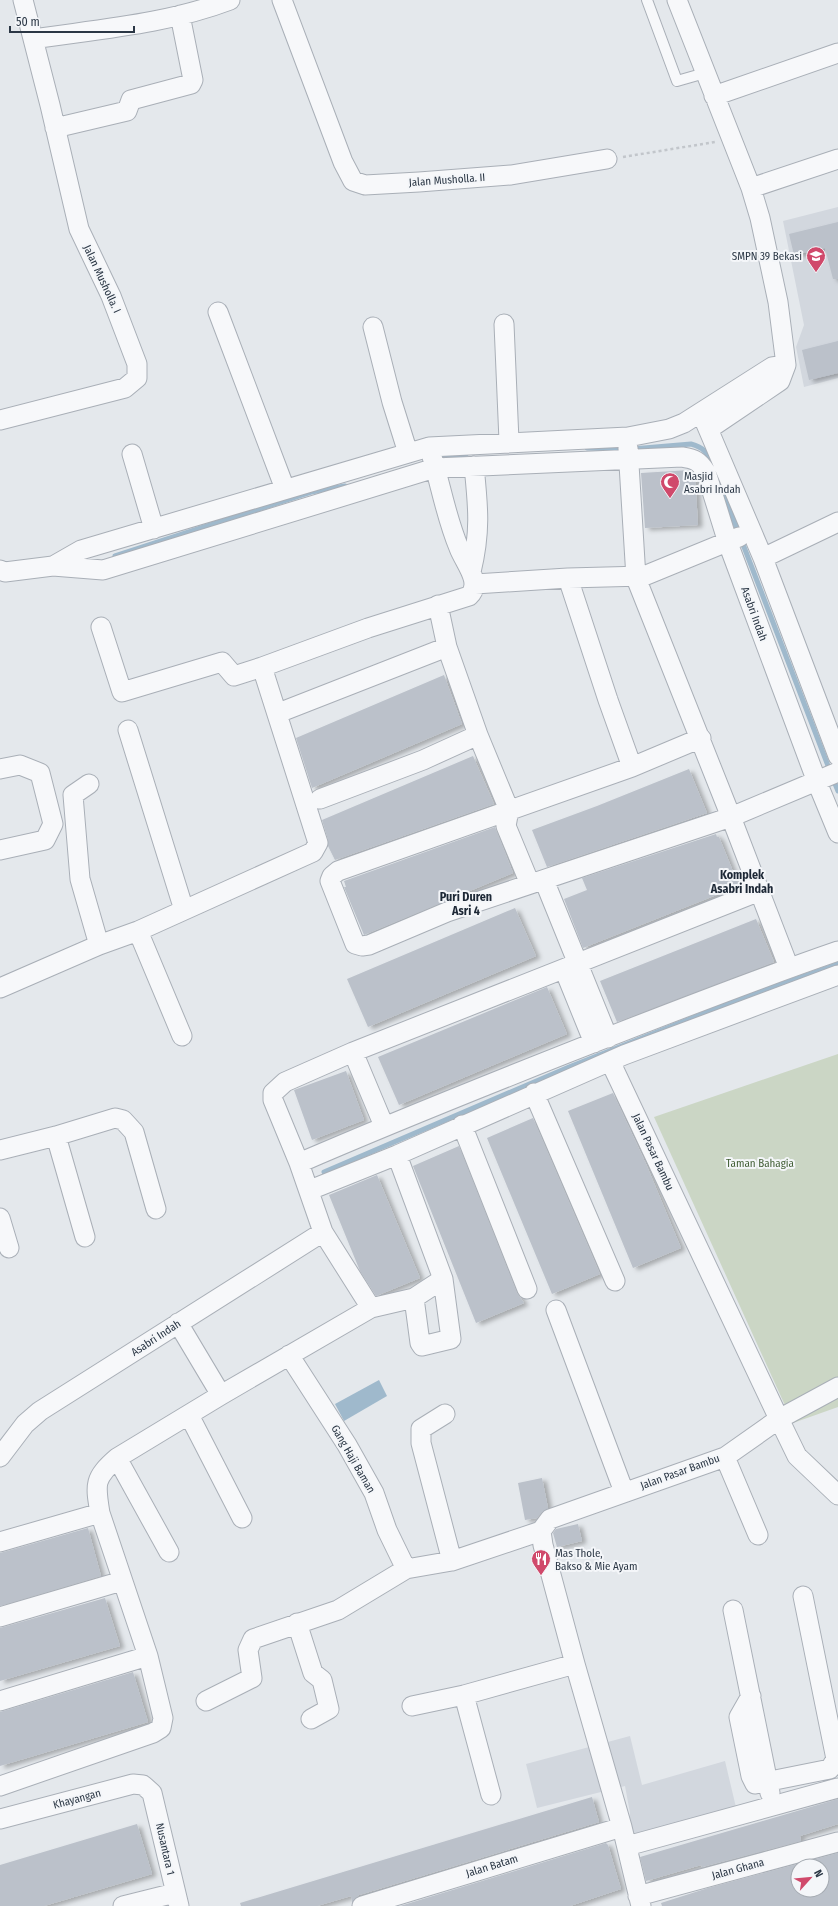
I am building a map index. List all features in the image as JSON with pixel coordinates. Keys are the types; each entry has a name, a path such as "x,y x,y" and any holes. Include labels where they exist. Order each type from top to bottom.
{"street":[{"name":"Jalan Musholla. I","path":"0,420 125,388 137,378 138,364 114,303 78,228 23,0"},
{"path":"33,39 158,21 180,15 205,4 230,0"},
{"name":"Jalan Musholla. II","path":"282,0 343,162 353,181 365,184 419,182 511,175 606,159"},
{"path":"54,566 81,550 429,447 509,441 628,437 704,421 780,381 786,365 778,302 752,188 714,96 677,0"},
{"path":"55,128 127,111 131,100 191,84 193,80 180,15"},
{"path":"714,96 838,53"},
{"path":"752,188 838,159"},
{"path":"218,312 285,489"},
{"path":"504,324 509,441"},
{"path":"373,327 392,402 408,453"},
{"path":"701,738 632,767 338,871 332,876 330,881 355,944 362,946 446,912 731,816 831,772 763,558 740,536 704,421"},
{"path":"628,437 628,460 636,578 701,738 789,968"},
{"path":"429,447 446,513 459,550 473,578"},
{"path":"132,454 154,529"},
{"name":"Asabri Indah","path":"628,460 682,457 694,459 700,463 706,472 740,536 831,772 838,833"},
{"path":"0,570 4,572 54,566 103,570 435,468 628,460"},
{"path":"101,626 122,692 222,662 234,676 368,628 469,596 473,592 479,515 474,466"},
{"path":"763,558 838,522"},
{"path":"473,578 636,578 740,536"},
{"path":"568,578 608,700 632,767"},
{"path":"438,605 447,647 478,736 509,810"},
{"path":"286,710 447,647"},
{"path":"0,988 99,945 138,932 313,852 318,843 262,667"},
{"path":"128,730 184,910"},
{"path":"320,799 422,760 478,736"},
{"path":"0,769 20,765 40,773 53,824 45,840 0,850"},
{"path":"89,784 72,795 80,879 99,945"},
{"name":"Jalan Pasar Bambu","path":"509,810 506,826 537,882 571,966 613,1046 779,1418 725,1456 550,1519 541,1530"},
{"path":"371,1308 323,1232 310,1190 273,1100 273,1093 285,1082 353,1052 760,891"},
{"path":"138,932 182,1036"},
{"path":"310,1190 397,1155 534,1093 613,1046 789,968 838,951"},
{"path":"299,1162 384,1126 613,1046 838,975"},
{"path":"353,1052 384,1126"},
{"path":"534,1093 615,1281"},
{"path":"0,1150 56,1136 115,1118 123,1120 134,1132 156,1208"},
{"path":"462,1125 527,1289"},
{"path":"56,1136 85,1237"},
{"path":"397,1155 443,1279 451,1340 422,1346 420,1343 414,1298"},
{"path":"0,1218 9,1248"},
{"name":"Asabri Indah","path":"0,1457 25,1424 40,1411 323,1232"},
{"path":"0,1786 153,1733 161,1728 163,1718 148,1656 100,1513 96,1484 103,1471 117,1458 289,1354 371,1308 414,1298 443,1279"},
{"path":"556,1310 624,1492"},
{"path":"178,1323 221,1395"},
{"name":"Gang Haji Baman","path":"289,1354 347,1445 370,1486 387,1530 406,1569"},
{"path":"838,1387 779,1418 797,1456 838,1495"},
{"path":"445,1414 421,1429 420,1443 452,1561"},
{"path":"188,1415 242,1518"},
{"path":"725,1456 758,1535"},
{"path":"117,1458 168,1552"},
{"path":"0,1542 100,1513"},
{"path":"206,1701 252,1678 248,1650 253,1639 338,1610 406,1569 452,1561 541,1530 543,1545 575,1664 622,1827 640,1901"},
{"path":"0,1617 122,1581"},
{"path":"733,1610 750,1696 739,1717 751,1776 755,1784 768,1782 830,1769 836,1759 803,1596"},
{"path":"297,1623 313,1673 322,1680 329,1709 311,1719"},
{"path":"0,1701 148,1656"},
{"path":"412,1706 464,1695 575,1664"},
{"path":"464,1695 491,1795"},
{"path":"768,1782 773,1806"},
{"name":"Khayangan","path":"0,1819 134,1784 143,1785 152,1793"},
{"path":"627,1846 838,1788"},
{"name":"Nusantara 1","path":"152,1793 177,1899"},
{"name":"Jalan Batam","path":"362,1906 622,1827"},
{"name":"Jalan Ghana","path":"640,1901 838,1842"},
{"path":"123,1906 177,1899"}],"lane":[{"path":"647,0 677,81 705,73"}],"path":[{"path":"606,159 732,139"}],"shaded area":[{"name":"SMPN 39 Bekasi","path":"838,207 838,378 804,387 796,347 804,325 783,221"},
{"path":"630,1736 642,1785 725,1761 739,1820 635,1846 629,1829 630,1813 625,1786 537,1808 526,1764"}],"green space":[{"name":"Taman Bahagia","path":"838,1054 838,1407 793,1423 654,1117"}],"water":[{"path":"379,1380 387,1396 344,1421 335,1404"}],"building":[{"path":"838,222 838,279 833,279 825,248 794,255 789,234"},
{"path":"838,341 838,373 809,380 802,350"},
{"name":"Masjid Asabri Indah","path":"690,470 695,475 698,525 645,528 641,473"},
{"path":"444,675 462,724 312,788 296,738"},
{"path":"473,756 494,804 335,860 328,846 328,840 322,820"},
{"path":"689,769 707,813 547,867 532,830"},
{"path":"495,827 513,873 364,935 344,887 346,887 344,881"},
{"path":"716,834 717,837 719,837 739,886 583,948 564,899 587,890 582,878"},
{"path":"515,908 536,956 368,1027 347,979"},
{"path":"756,919 774,962 617,1022 600,981"},
{"path":"547,987 567,1034 399,1105 378,1057"},
{"path":"346,1071 364,1120 312,1140 294,1090"},
{"path":"613,1093 646,1164 681,1248 633,1268 568,1111"},
{"path":"533,1118 600,1274 552,1294 487,1138"},
{"path":"459,1146 517,1293 524,1303 476,1323 413,1166"},
{"path":"377,1175 420,1278 376,1296 360,1271 329,1195"},
{"path":"542,1478 548,1508 537,1518 525,1520 518,1483"},
{"path":"578,1524 582,1541 557,1547 553,1533 556,1529"},
{"path":"88,1528 101,1576 0,1606 0,1553"},
{"path":"105,1598 120,1646 0,1681 0,1628"},
{"path":"133,1672 148,1722 0,1766 0,1712"},
{"path":"592,1797 599,1822 359,1895 352,1903 351,1896 317,1906 241,1906 240,1903"},
{"path":"838,1799 838,1824 800,1836 801,1841 702,1867 701,1865 646,1881 640,1857"},
{"path":"137,1824 152,1874 44,1906 0,1906 0,1865"},
{"path":"606,1843 608,1845 621,1889 570,1906 400,1906"},
{"path":"838,1853 838,1906 662,1906 661,1903 708,1888 790,1866 790,1898 830,1898 830,1858 819,1858"}],"waterway":[{"path":"632,449 691,444 700,447 703,450 713,467"},
{"path":"587,448 623,449"},
{"path":"441,459 466,454"},
{"path":"716,474 830,771"},
{"path":"115,556 311,492 345,486"},
{"path":"833,779 838,791"},
{"path":"324,1172 569,1067 740,999 838,964"}],"place":[{"name":"SMPN 39 Bekasi","path":"816,273"},
{"name":"Masjid Asabri Indah","path":"670,499"},
{"name":"Mas Thole, Bakso & Mie Ayam","path":"541,1576"}],"district":[{"name":"Komplek Asabri Indah","path":"742,882"},
{"name":"Puri Duren Asri 4","path":"466,904"}]}
